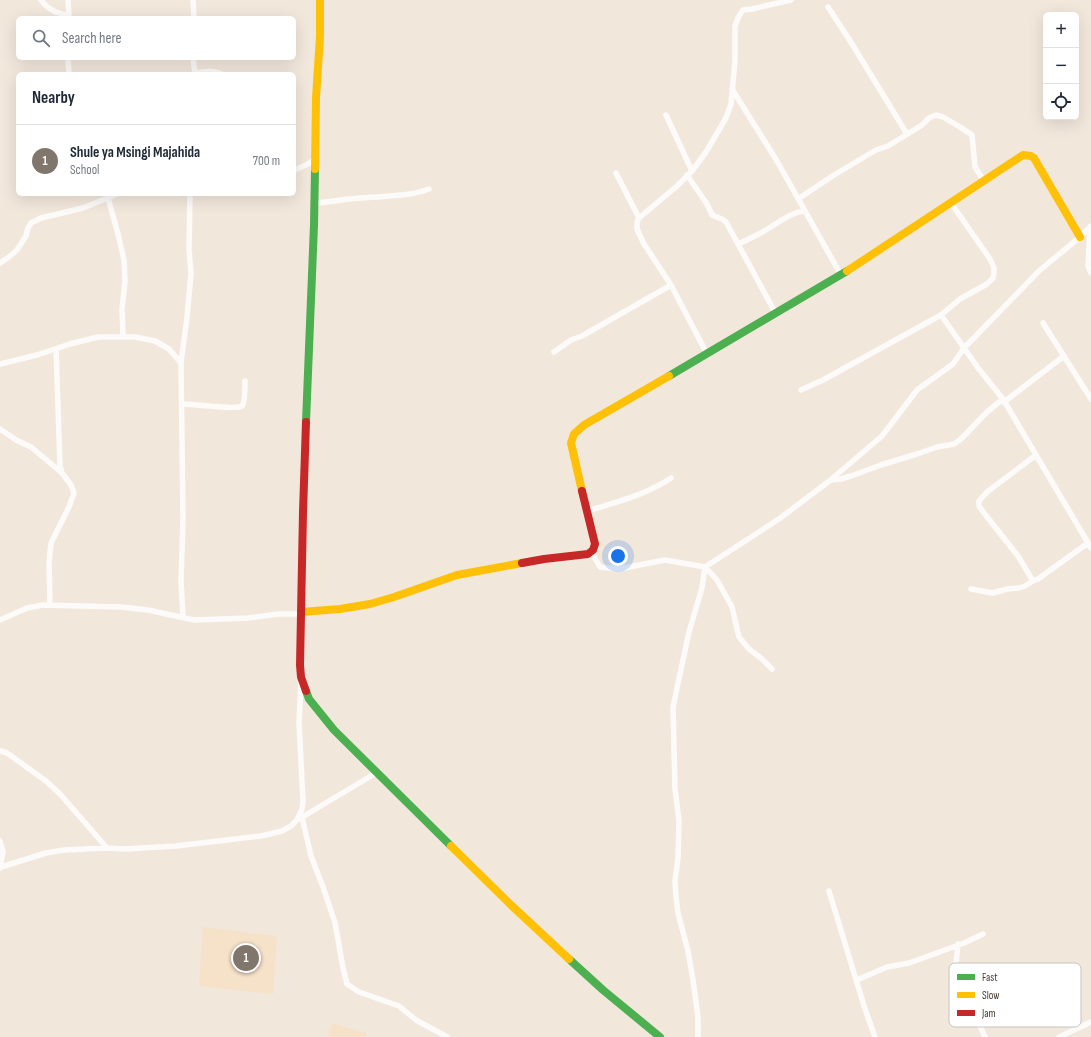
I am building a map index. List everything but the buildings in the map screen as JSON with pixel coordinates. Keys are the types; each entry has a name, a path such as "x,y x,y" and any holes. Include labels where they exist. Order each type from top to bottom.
{"street":[{"path":"41,0 48,8 66,16"},
{"path":"68,0 69,16"},
{"path":"194,0 194,16"},
{"path":"320,0 320,36 316,98 315,203 302,512 301,677 299,722 303,801 299,818 311,856 336,923 347,984 359,992 399,1006 416,1020 447,1037"},
{"path":"707,354 671,285 644,244 637,229 637,222 639,218 690,173 706,152 726,118 731,104 735,61 735,26 739,16 744,10 791,0"},
{"path":"828,7 907,134"},
{"path":"68,60 69,72"},
{"path":"193,60 194,72"},
{"path":"732,89 777,161 840,275"},
{"path":"666,115 690,173 712,215 726,222 776,314"},
{"path":"798,199 876,150 888,146 922,125 929,118 936,116 943,117 972,135 975,166 984,181"},
{"path":"0,620 27,608 43,605 121,607 148,610 194,620 248,618 340,609 370,604 457,575 544,559 588,554 592,552 595,544 571,443 574,434 580,428 840,275 1024,155 1031,156 1037,162 1080,237"},
{"path":"296,169 315,160"},
{"path":"616,173 639,218"},
{"path":"315,203 397,196 429,189"},
{"path":"0,263 17,250 26,236 31,223 41,218 82,208 108,196 124,260 125,281 122,309 123,336"},
{"path":"183,617 181,581 183,519 181,363 190,285 190,196"},
{"path":"801,390 823,380 941,315 960,299 987,284 993,278 994,268 990,259 951,203"},
{"path":"738,244 761,233 796,212 804,211"},
{"path":"698,1037 698,1017 693,980 688,951 678,914 676,897 675,881 678,858 679,820 675,789 673,707 689,632 702,588 705,567 779,519 831,480 882,436 917,390 953,364 964,348 1040,270 1091,227"},
{"path":"1091,227 1088,266 1091,273"},
{"path":"554,352 571,340 582,336 671,285"},
{"path":"941,315 1003,401 1089,546 1025,586 991,593 971,589"},
{"path":"1043,323 1091,399"},
{"path":"0,364 98,337 123,336 155,341 169,349 181,363"},
{"path":"56,349 60,466 62,473"},
{"path":"831,480 851,476 937,447 954,444 961,439 988,411 1064,356"},
{"path":"182,404 240,407 244,402 245,382"},
{"path":"0,429 16,440 31,447 62,473 71,485 74,493 69,507 51,543 49,563 50,605"},
{"path":"1033,580 1018,556 979,506 979,501 987,492 1036,455"},
{"path":"588,511 637,495 663,484 671,478"},
{"path":"592,552 600,567 619,569 666,560 705,567 717,580 732,607 739,637 749,649 772,669"},
{"path":"301,677 309,699 316,709 334,730 376,773 506,900 603,990 660,1037"},
{"path":"0,751 7,753 46,780 107,848"},
{"path":"0,840 3,852 0,868 46,853 64,850 176,846 246,838 282,831 291,826 299,818 376,773"},
{"path":"829,891 865,1010 875,1037"},
{"path":"857,980 887,967 909,963 983,934"},
{"path":"956,963 958,944"},
{"path":"1081,1027 1091,1022"},
{"path":"980,1027 985,1037"},
{"path":"1059,1037 1080,1027"}],"shaded area":[{"path":"203,927 277,936 273,994 199,986"},
{"path":"332,1023 367,1033 366,1037 328,1037"}],"traffic: fast":[{"path":"306,422 315,169"},
{"path":"669,376 847,271"},
{"path":"306,691 309,699 334,730 451,846"},
{"path":"569,959 603,990 660,1037"}],"traffic: slow":[{"path":"315,169 320,0"},
{"path":"847,271 1023,155 1034,158 1080,237"},
{"path":"582,491 571,443 574,434 584,425 669,376"},
{"path":"301,612 340,609 370,604 457,575 522,563"},
{"path":"451,846 569,959"}],"traffic: jam":[{"path":"306,422 300,665 301,677 306,691"},
{"path":"522,563 588,554 593,550 595,544 582,491"}],"place":[{"name":"Shule ya Msingi Majahida","path":"246,958"}]}
